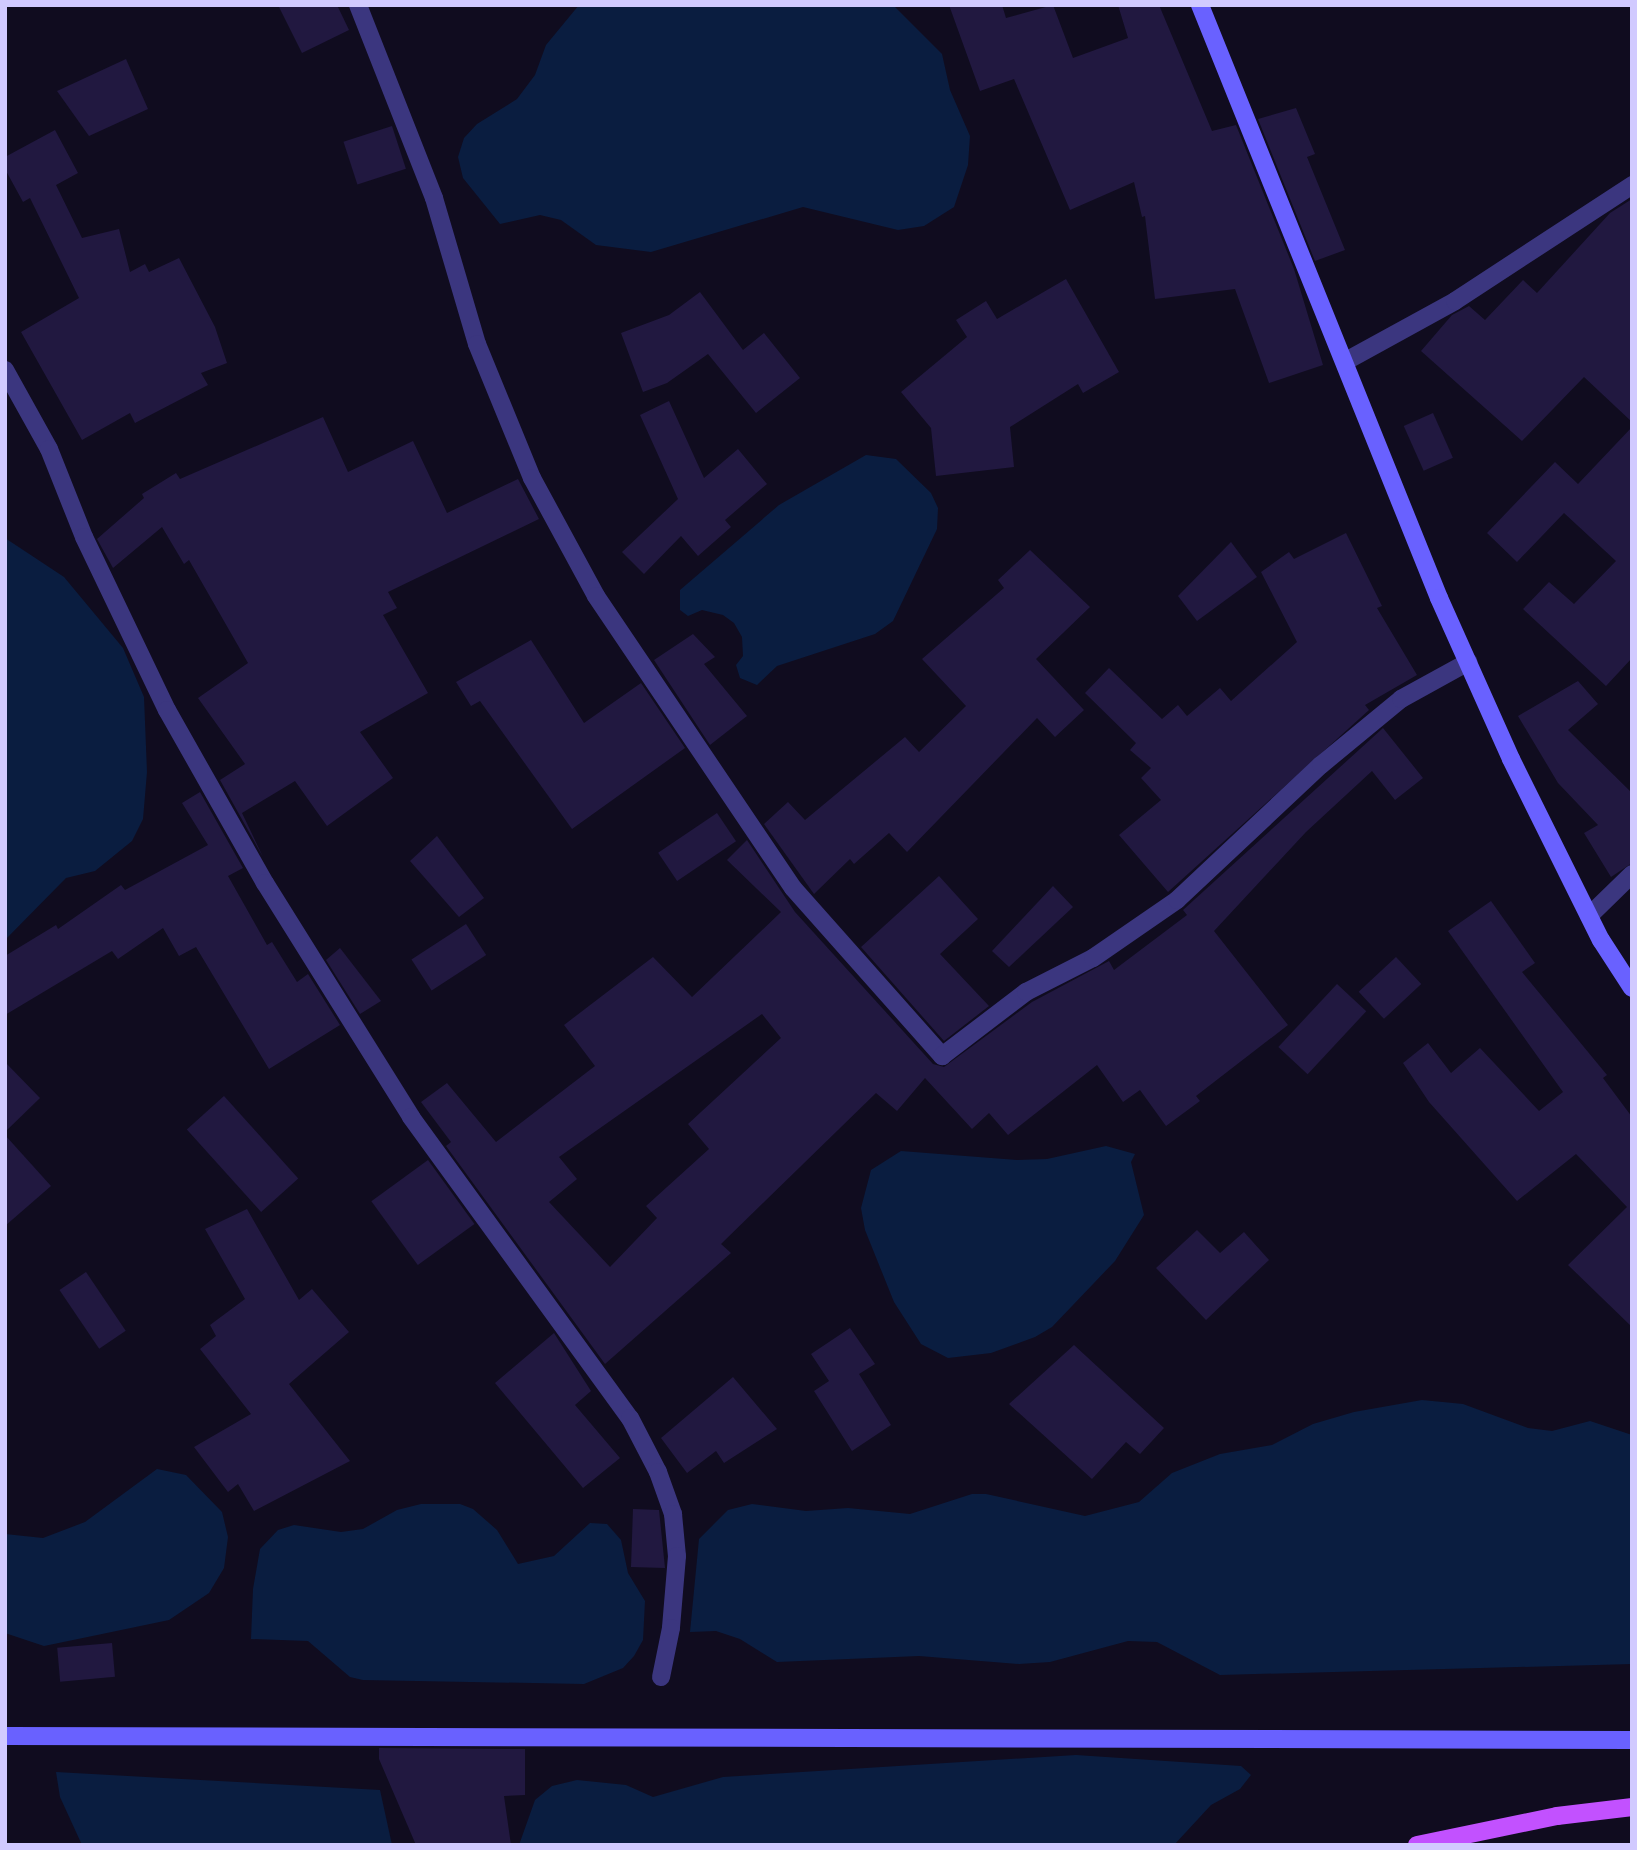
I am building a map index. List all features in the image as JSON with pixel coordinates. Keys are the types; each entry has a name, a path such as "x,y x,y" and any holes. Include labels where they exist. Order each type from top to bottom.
{"main road":[{"path":"1417,1845 1557,1816 1632,1807"}],"street":[{"path":"358,5 434,198 477,344 532,478 596,596 793,888 942,1056 1026,992 1093,958 1177,900 1351,740 1401,699 1468,662"},
{"path":"1200,5 1468,662 1589,916 1632,988"},
{"path":"1346,361 1455,301 1632,185"},
{"path":"5,370 49,449 84,537 167,710 265,883 411,1116 630,1418 658,1472 673,1514 677,1556 671,1628 661,1677"},
{"path":"1589,916 1632,874"},
{"path":"5,1736 1632,1740"}],"water":[{"path":"579,5 893,5 942,54 950,90 970,136 968,165 954,207 924,226 898,230 803,207 651,252 596,245 561,220 540,215 500,224 463,178 458,157 464,138 477,124 517,99 535,75 546,45"},
{"path":"866,455 896,459 931,493 938,508 937,529 893,621 875,634 777,666 757,685 740,678 736,665 743,656 742,637 734,623 723,615 702,610 688,616 680,610 680,590 779,505"},
{"path":"5,538 64,577 123,648 144,697 147,772 143,819 132,841 95,871 66,878 5,940"},
{"path":"1106,1146 1135,1154 1131,1162 1144,1215 1115,1261 1052,1327 1035,1337 991,1353 948,1358 921,1344 894,1302 865,1230 861,1208 871,1170 901,1151 1017,1160 1047,1159"},
{"path":"1422,1400 1463,1404 1528,1428 1552,1431 1590,1421 1632,1435 1632,1664 1220,1675 1157,1642 1128,1641 1050,1662 1019,1664 919,1656 777,1662 740,1639 716,1631 690,1632 699,1539 728,1510 752,1504 806,1511 848,1508 910,1514 972,1494 986,1494 1085,1516 1139,1502 1172,1473 1220,1454 1272,1445 1313,1424 1354,1412"},
{"path":"157,1469 186,1475 222,1512 228,1537 224,1568 209,1593 169,1620 44,1646 5,1633 5,1534 43,1538 85,1522"},
{"path":"421,1504 460,1504 473,1509 497,1530 518,1564 554,1556 590,1523 607,1524 621,1540 628,1573 645,1601 643,1640 634,1656 623,1668 584,1684 363,1680 350,1677 308,1641 251,1639 253,1589 260,1549 278,1530 294,1525 341,1532 363,1529 397,1510"},
{"path":"1076,1755 1241,1766 1251,1775 1240,1789 1211,1805 1174,1845 519,1845 535,1800 552,1786 577,1780 626,1785 653,1797 723,1777"},
{"path":"56,1772 380,1790 392,1845 82,1845 60,1797"}],"building":[{"path":"278,5 337,5 349,30 302,53"},
{"path":"949,5 1002,5 1006,18 1053,5 1073,58 1128,38 1118,5 1159,5 1212,131 1236,125 1294,269 1323,365 1269,383 1235,289 1155,299 1145,216 1142,217 1134,182 1070,210 1014,79 980,91"},
{"path":"126,59 148,109 89,136 57,91"},
{"path":"1296,108 1315,154 1307,157 1345,250 1315,261 1258,119"},
{"path":"392,126 406,169 357,185 343,142"},
{"path":"55,130 78,173 56,185 82,238 119,229 130,272 145,264 149,272 179,258 215,327 227,363 201,373 208,385 135,423 130,413 82,440 21,332 79,298 30,198 23,202 5,169 5,157"},
{"path":"1632,199 1632,422 1584,377 1522,441 1421,351 1452,315 1469,306 1485,320 1523,280 1537,293 1610,213"},
{"path":"1066,279 1119,372 1083,393 1078,384 1010,427 1014,467 936,476 931,428 901,392 967,337 956,320 986,301 997,319"},
{"path":"700,292 743,350 764,333 800,378 756,413 708,354 667,383 643,392 621,333 669,315"},
{"path":"669,401 704,478 738,449 767,484 725,520 731,527 698,556 681,536 644,574 622,552 678,499 640,415"},
{"path":"1433,413 1453,458 1424,471 1404,426"},
{"path":"323,417 348,472 413,441 447,513 518,479 539,519 388,592 397,608 383,615 428,693 360,732 393,778 327,826 295,781 242,813 263,857 220,780 245,764 198,698 248,663 189,560 184,564 162,527 113,568 97,539 144,498 142,494 176,473 180,479"},
{"path":"1632,427 1632,658 1606,686 1523,609 1549,582 1574,604 1616,561 1564,513 1517,562 1487,533 1555,462 1578,484"},
{"path":"1346,533 1382,606 1377,608 1417,675 1365,705 1369,710 1168,892 1119,835 1161,800 1141,778 1151,768 1130,750 1136,743 1085,693 1109,668 1162,719 1178,705 1187,716 1220,688 1231,701 1297,642 1261,572 1289,552 1294,559"},
{"path":"1231,542 1257,577 1197,621 1178,596"},
{"path":"1030,550 1090,607 1036,659 1084,710 1055,737 1037,718 907,852 889,833 854,864 850,859 814,894 764,824 788,802 805,820 905,737 919,752 966,706 922,659 1004,588 998,580"},
{"path":"693,634 715,657 704,664 747,716 710,745 654,660"},
{"path":"531,640 584,723 641,683 685,748 572,829 480,701 471,706 456,682"},
{"path":"1578,681 1598,704 1568,730 1632,793 1632,863 1611,877 1584,833 1598,825 1558,783 1518,716"},
{"path":"1383,728 1423,778 1395,800 1372,771 1306,832 1214,931 1288,1025 1196,1096 1200,1101 1166,1126 1140,1090 1123,1102 1097,1065 1008,1135 989,1113 972,1129 925,1078 897,1111 876,1093 721,1244 731,1253 605,1364 446,1146 451,1142 421,1102 447,1083 496,1142 595,1066 564,1025 653,957 692,997 781,912 727,860 747,840 795,912 933,1064 944,1067 1032,1002 1109,961 1114,970 1187,915 1183,910","holes":["762,1014 781,1038 688,1124 709,1149 646,1206 657,1218 610,1267 549,1202 577,1179 559,1157"]},
{"path":"200,792 243,868 228,876 267,945 272,942 297,982 308,974 340,1025 269,1069 196,947 179,956 163,928 118,959 112,951 5,1015 5,956 56,925 58,929 121,885 125,890 208,845 182,803"},
{"path":"717,813 736,841 677,881 658,853"},
{"path":"437,836 484,898 459,917 410,861"},
{"path":"939,876 978,919 940,954 989,1006 944,1041 861,947"},
{"path":"1053,886 1073,907 1009,967 992,951"},
{"path":"1491,901 1535,963 1522,972 1607,1075 1603,1078 1632,1117 1632,1327 1568,1265 1627,1207 1576,1154 1517,1201 1429,1102 1403,1063 1428,1043 1451,1073 1480,1048 1539,1111 1563,1092 1448,931"},
{"path":"466,924 486,955 432,990 411,959"},
{"path":"340,948 381,1001 360,1014 326,960"},
{"path":"1396,957 1421,984 1384,1019 1359,992"},
{"path":"1337,984 1366,1011 1308,1074 1278,1047"},
{"path":"5,1062 40,1098 5,1132"},
{"path":"224,1096 298,1178 261,1212 187,1129"},
{"path":"5,1135 51,1186 5,1226"},
{"path":"428,1160 474,1224 418,1265 371,1201"},
{"path":"247,1209 299,1300 312,1289 349,1332 289,1384 350,1461 254,1511 238,1484 228,1492 194,1447 251,1414 200,1349 216,1336 210,1325 245,1299 205,1229"},
{"path":"1197,1230 1220,1253 1244,1232 1269,1260 1206,1320 1156,1268"},
{"path":"86,1272 126,1331 99,1349 59,1290"},
{"path":"850,1328 875,1364 859,1374 891,1425 852,1451 814,1391 829,1381 811,1354"},
{"path":"554,1333 591,1391 575,1405 620,1458 583,1488 495,1383"},
{"path":"1074,1345 1164,1428 1140,1454 1126,1442 1092,1479 1009,1404"},
{"path":"733,1377 777,1429 724,1463 716,1451 687,1473 661,1438"},
{"path":"633,1509 659,1510 665,1568 631,1567"},
{"path":"112,1643 115,1677 60,1682 57,1648"},
{"path":"379,1748 525,1749 525,1795 504,1796 511,1845 416,1845 379,1759"}]}
